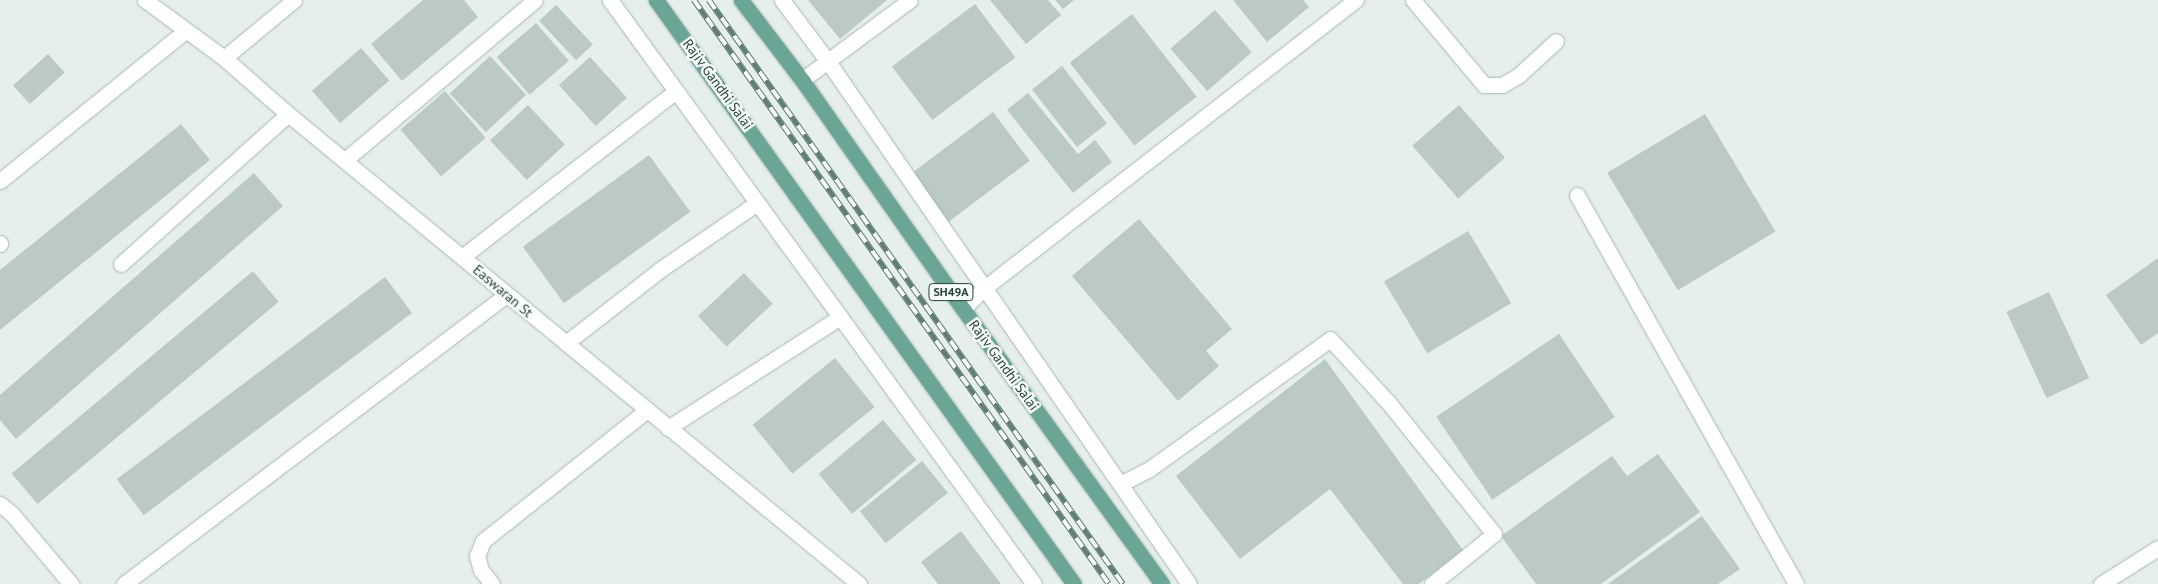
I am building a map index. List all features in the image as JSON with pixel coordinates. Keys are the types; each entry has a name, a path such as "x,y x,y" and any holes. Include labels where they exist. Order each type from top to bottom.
{"main road":[{"name":"Rajiv Gandhi Salai","path":"656,0 1074,584"},
{"name":"Rajiv Gandhi Salai","path":"741,0 802,80 963,308 1162,584"}],"street":[{"name":"Easwaran St","path":"145,0 224,58 288,114 859,584"},
{"path":"224,58 294,0"},
{"path":"345,160 535,0"},
{"path":"610,0 1034,584"},
{"path":"782,0 828,63 1189,584"},
{"path":"802,80 828,63 910,0"},
{"path":"963,308 983,289 1356,0"},
{"path":"1412,0 1484,85 1502,85 1519,75 1556,41"},
{"path":"0,181 185,31"},
{"path":"462,257 676,91"},
{"path":"121,264 288,114"},
{"path":"1577,195 1796,584"},
{"path":"566,343 661,269 757,203"},
{"path":"124,584 507,294"},
{"path":"668,428 840,317"},
{"path":"1120,484 1148,470 1330,338 1388,402 1494,534 1432,584"},
{"path":"492,584 481,570 477,556 483,541 647,410"},
{"path":"0,504 12,514 71,584"},
{"path":"2101,584 2158,548"}],"building":[{"path":"423,0 464,0 478,17 402,81 371,44"},
{"path":"808,0 887,0 840,39"},
{"path":"990,0 1048,0 1061,15 1026,44"},
{"path":"1055,0 1074,0 1063,9"},
{"path":"1233,0 1303,0 1309,7 1267,42"},
{"path":"975,4 1015,58 932,120 892,67"},
{"path":"556,5 593,44 576,60 539,21"},
{"path":"1215,10 1252,52 1207,91 1170,49"},
{"path":"1132,14 1197,97 1134,145 1070,63"},
{"path":"536,23 569,61 530,95 497,57"},
{"path":"361,48 389,80 340,123 312,91"},
{"path":"48,54 65,73 30,104 13,85"},
{"path":"490,56 526,95 486,132 450,94"},
{"path":"590,57 627,98 596,126 559,85"},
{"path":"1062,66 1107,124 1077,147 1032,89"},
{"path":"445,91 486,138 441,176 400,130"},
{"path":"1028,93 1078,154 1095,140 1112,162 1073,193 1007,110"},
{"path":"528,105 565,144 527,180 490,140"},
{"path":"1459,105 1505,158 1458,199 1412,146"},
{"path":"993,112 1030,161 947,223 910,175"},
{"path":"1705,114 1776,231 1678,290 1607,173"},
{"path":"181,124 210,160 0,330 0,270"},
{"path":"649,155 690,212 564,303 523,247"},
{"path":"254,173 283,206 16,439 0,420 0,395"},
{"path":"1139,219 1232,329 1206,351 1219,366 1178,401 1072,276"},
{"path":"1468,231 1511,303 1427,353 1384,281"},
{"path":"2158,258 2158,333 2141,345 2106,295"},
{"path":"253,271 279,302 37,504 12,473"},
{"path":"744,273 773,304 727,347 698,316"},
{"path":"385,277 412,313 144,515 117,479"},
{"path":"2049,292 2089,378 2047,398 2006,312"},
{"path":"1559,334 1615,417 1492,500 1436,417"},
{"path":"835,358 875,407 792,474 753,425"},
{"path":"1325,359 1463,550 1419,584 1403,584 1330,489 1240,559 1176,476"},
{"path":"883,420 916,460 852,514 819,474"},
{"path":"1658,454 1700,512 1601,584 1536,584 1501,536 1612,456 1627,476"},
{"path":"922,461 948,493 886,543 860,511"},
{"path":"1702,516 1740,569 1718,584 1608,584"},
{"path":"961,531 1001,584 938,584 921,562"}],"railway":[{"path":"694,0 1109,584"},
{"path":"709,0 1123,584"}]}
